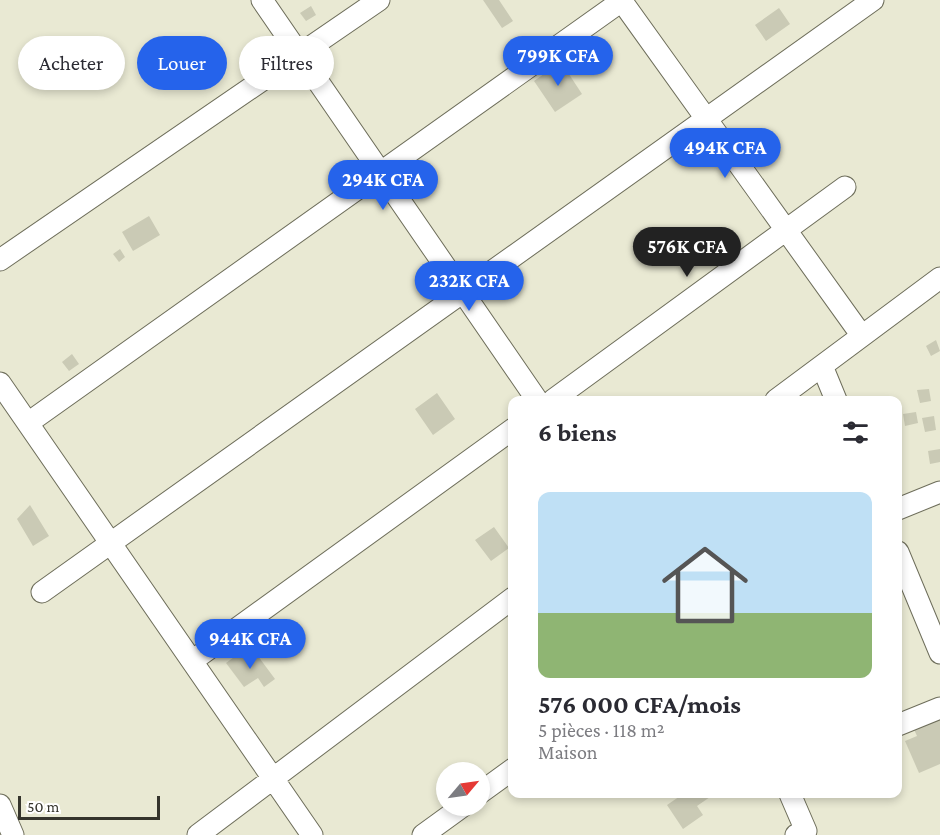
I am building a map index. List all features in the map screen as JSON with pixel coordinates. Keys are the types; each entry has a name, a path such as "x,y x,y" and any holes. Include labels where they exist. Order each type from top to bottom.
{"street":[{"path":"261,0 286,36"},
{"path":"327,36 379,0"},
{"path":"28,423 622,0 862,336"},
{"path":"42,592 873,0"},
{"path":"0,260 248,90"},
{"path":"323,90 534,396"},
{"path":"558,396 845,186"},
{"path":"781,396 940,278"},
{"path":"822,366 834,396"},
{"path":"0,383 312,835"},
{"path":"192,661 508,433"},
{"path":"902,507 940,492"},
{"path":"902,562 940,653"},
{"path":"198,835 508,602"},
{"path":"902,723 940,708"},
{"path":"490,786 508,773"},
{"path":"792,798 806,831 796,835"},
{"path":"0,805 13,835"},
{"path":"423,835 450,816"}],"building":[{"path":"483,0 499,0 513,21 502,28"},
{"path":"311,6 316,15 306,21 300,13"},
{"path":"779,8 790,24 766,41 755,25"},
{"path":"561,62 582,94 555,112 534,81"},
{"path":"149,216 160,235 133,251 122,232"},
{"path":"120,249 125,257 119,262 113,254"},
{"path":"936,340 940,351 931,356 926,346"},
{"path":"72,354 79,364 69,371 62,362"},
{"path":"929,389 931,401 920,403 917,390"},
{"path":"437,393 455,419 433,435 415,409"},
{"path":"916,412 918,423 905,426 903,414"},
{"path":"934,416 936,430 925,432 922,418"},
{"path":"940,449 940,462 930,464 928,451"},
{"path":"30,505 49,536 33,546 17,519"},
{"path":"494,527 508,549 491,561 475,540"},
{"path":"241,652 246,658 255,652 275,679 264,687 258,678 244,687 226,663"},
{"path":"940,710 940,764 919,773 905,741 917,736 911,723"},
{"path":"677,798 709,798 697,806 703,815 683,829 667,805"}]}
